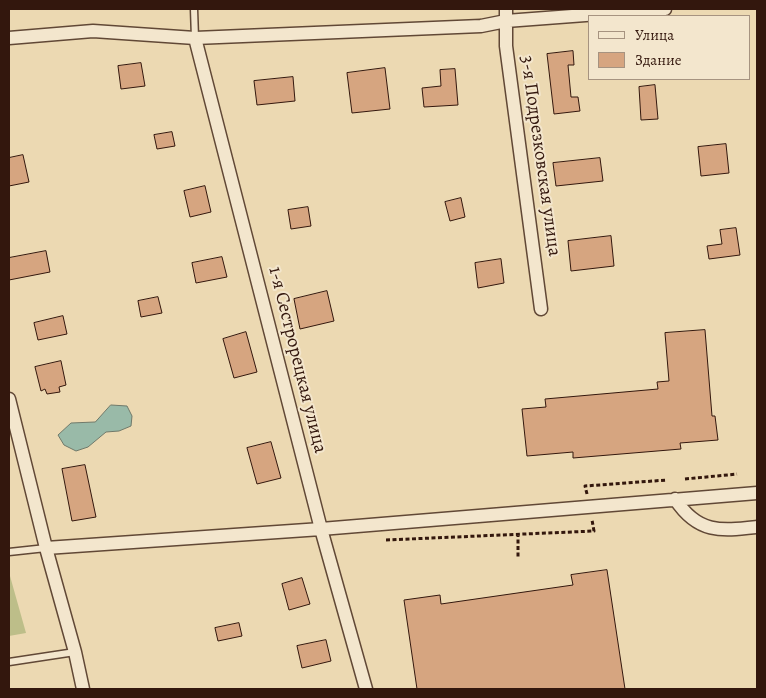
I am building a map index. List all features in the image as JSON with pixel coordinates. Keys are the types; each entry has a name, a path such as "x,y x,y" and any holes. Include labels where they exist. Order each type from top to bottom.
{"street":[{"path":"9,38 93,31 195,38 481,26 506,15 665,9"},
{"name":"3-я Подрезковская улица","path":"506,15 506,46 541,309"},
{"name":"1-я Сестрорецкая улица","path":"195,38 321,529 366,689"},
{"path":"9,399 83,689"},
{"path":"46,548 321,529 757,493"},
{"path":"675,499 688,516 697,523 711,529 726,530 757,527"}],"lane":[{"path":"194,9 195,38"},
{"path":"9,552 46,548"},
{"path":"9,662 75,652"}],"path":[{"path":"685,479 737,474"},
{"path":"585,486 667,480"},
{"path":"518,534 518,557"}],"green space":[{"path":"9,576 26,633 9,636"}],"shaded area":[{"path":"111,405 127,406 132,416 131,426 119,431 106,432 88,447 76,451 64,445 58,435 71,423 95,422"}],"building":[{"path":"573,51 574,65 568,65 571,97 578,97 580,111 554,114 547,54"},
{"path":"141,63 145,86 121,89 118,66"},
{"path":"385,68 390,109 352,113 347,73"},
{"path":"455,69 458,105 424,107 422,88 441,86 440,70"},
{"path":"293,77 295,101 257,105 254,81"},
{"path":"655,85 658,119 641,120 639,87"},
{"path":"172,132 175,146 157,149 154,135"},
{"path":"726,144 729,173 701,176 698,147"},
{"path":"23,155 29,182 9,186 9,158"},
{"path":"600,158 603,181 556,186 553,163"},
{"path":"205,186 211,212 190,217 184,191"},
{"path":"461,198 465,217 450,221 445,202"},
{"path":"308,207 311,226 291,229 288,210"},
{"path":"736,228 740,255 709,259 707,246 722,244 720,230"},
{"path":"611,236 614,266 571,271 568,241"},
{"path":"46,251 50,272 9,280 9,258"},
{"path":"222,257 227,277 196,283 192,263"},
{"path":"501,259 504,283 478,288 475,263"},
{"path":"327,291 334,321 300,329 294,299"},
{"path":"158,297 162,313 141,317 138,301"},
{"path":"63,316 67,334 38,340 34,323"},
{"path":"705,330 712,416 715,416 718,440 680,443 681,449 573,458 573,452 527,456 522,409 546,407 545,399 658,389 657,382 669,381 665,333"},
{"path":"246,332 257,372 234,378 223,339"},
{"path":"61,361 66,385 59,387 60,392 47,394 45,389 41,391 35,367"},
{"path":"271,442 281,478 257,484 247,448"},
{"path":"85,465 96,517 72,521 62,469"},
{"path":"607,570 625,689 417,689 404,600 440,595 441,604 573,585 571,575"},
{"path":"302,578 310,604 289,610 282,584"},
{"path":"239,623 242,636 218,641 215,628"},
{"path":"326,640 331,661 302,668 297,646"}]}
